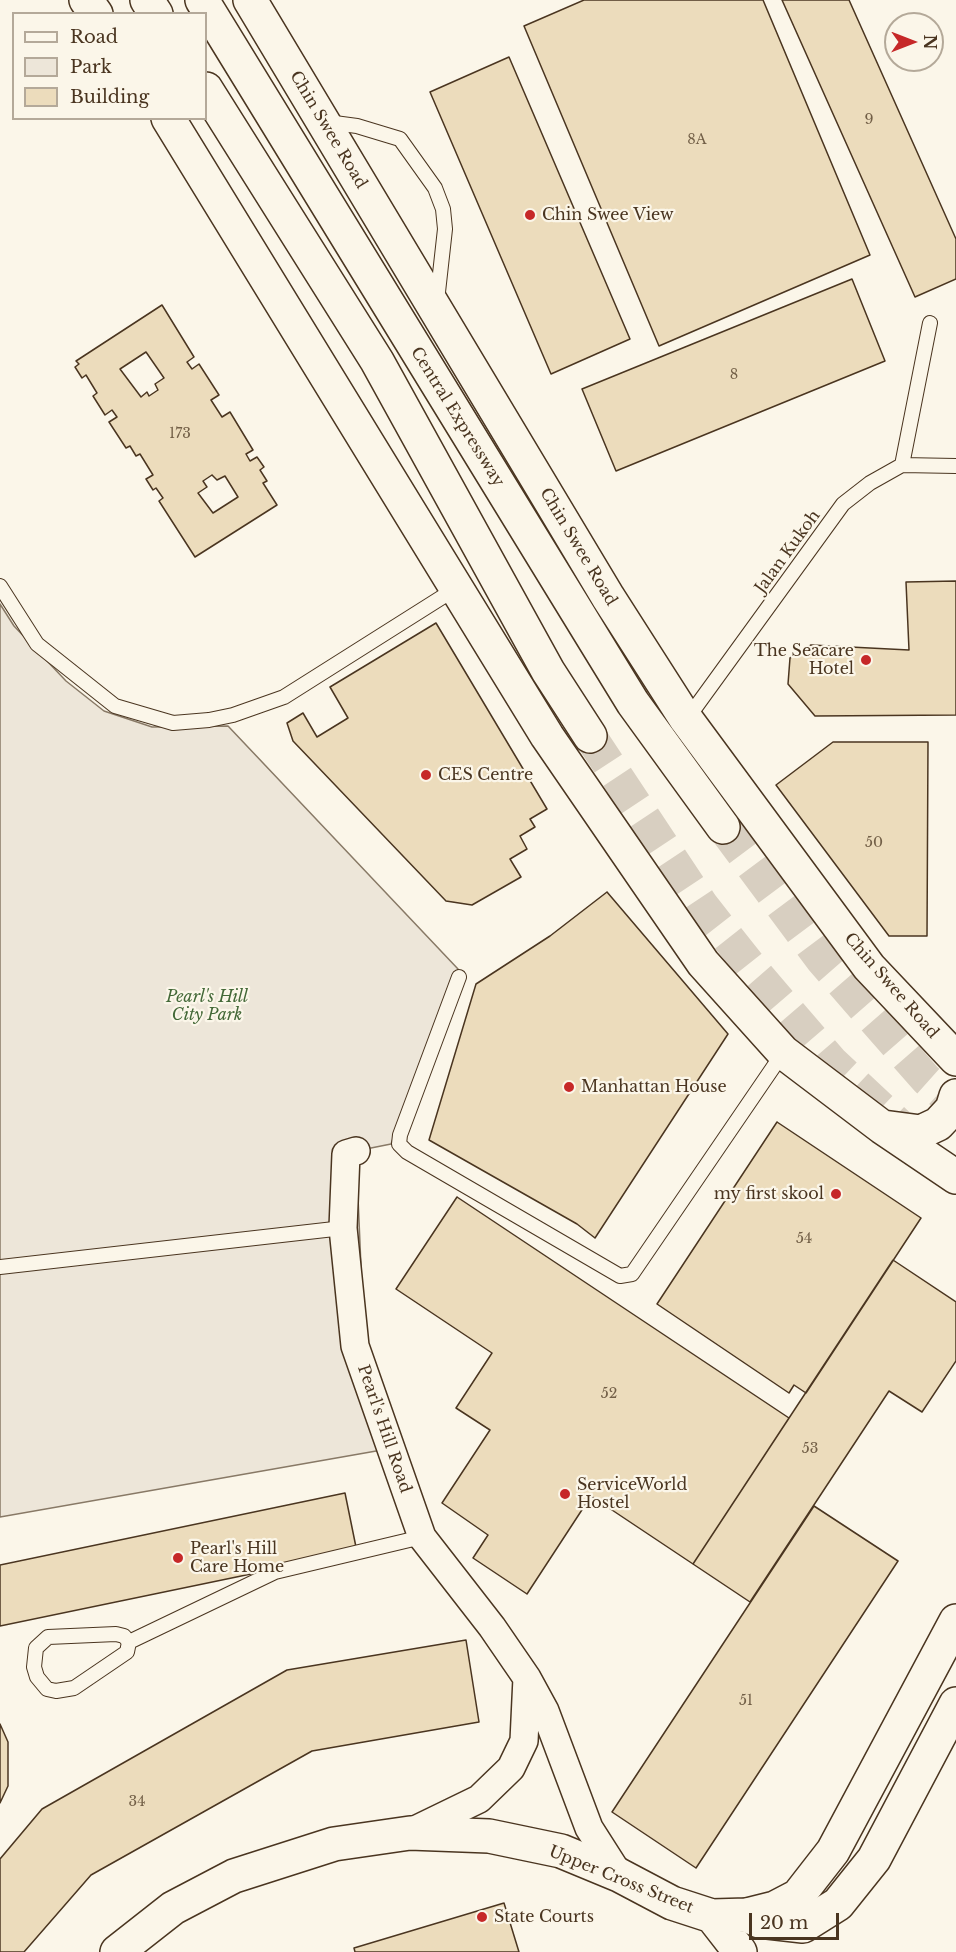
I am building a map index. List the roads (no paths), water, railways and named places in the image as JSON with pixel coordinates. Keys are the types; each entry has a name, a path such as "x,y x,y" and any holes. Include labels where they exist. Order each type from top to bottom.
{"main road":[{"name":"Central Expressway","path":"202,0 633,703 723,827"},
{"name":"Chin Swee Road","path":"250,0 608,597 686,719 869,967 954,1062"},
{"path":"207,91 377,361 548,671 590,736"},
{"path":"169,120 547,736 696,953 783,1052 951,1178"},
{"path":"882,1127 921,1132 938,1124 952,1109 956,1095"},
{"name":"Upper Cross Street","path":"117,1952 173,1908 234,1876 334,1844 410,1833 489,1836 561,1851 619,1875 672,1903 712,1916 747,1914 775,1908 798,1896 833,1851 956,1621"},
{"path":"747,1914 759,1920 803,1926 838,1904 874,1859 956,1704"},
{"path":"712,1916 740,1952"}],"street":[{"name":"Pearl's Hill Road","path":"356,1151 346,1154 343,1228 355,1346 422,1538 492,1627 527,1678 545,1711 589,1828 619,1875"},
{"path":"410,1833 479,1799 511,1768 524,1741 527,1678"}],"lane":[{"path":"323,122 357,126 400,139 435,188 443,209 445,229 435,309"},
{"path":"930,323 902,465 956,466"},
{"name":"Jalan Kukoh","path":"686,719 843,504 870,483 902,465"},
{"path":"0,586 37,645 115,706 173,723 233,715 284,697 455,589"},
{"path":"459,977 399,1144 407,1152 620,1276 632,1274 783,1052"},
{"path":"0,1268 343,1228"},
{"path":"129,1642 124,1636 116,1634 48,1637 36,1648 34,1667 37,1677 46,1689 56,1691 74,1688 124,1656 129,1642 275,1572 422,1538"}],"tunnel":[{"path":"590,736 702,905 758,976 832,1062 898,1124"},
{"path":"723,827 822,960 926,1079 956,1106"}],"place":[{"name":"Chin Swee View","path":"530,215"},
{"name":"The Seacare Hotel","path":"866,660"},
{"name":"CES Centre","path":"426,775"},
{"name":"Manhattan House","path":"569,1087"},
{"name":"my first skool","path":"836,1194"},
{"name":"ServiceWorld Hostel","path":"565,1494"},
{"name":"Pearl's Hill Care Home","path":"178,1558"},
{"name":"State Courts","path":"482,1917"}],"park label":[{"name":"Pearl's Hill City Park","path":"207,1006"}]}
